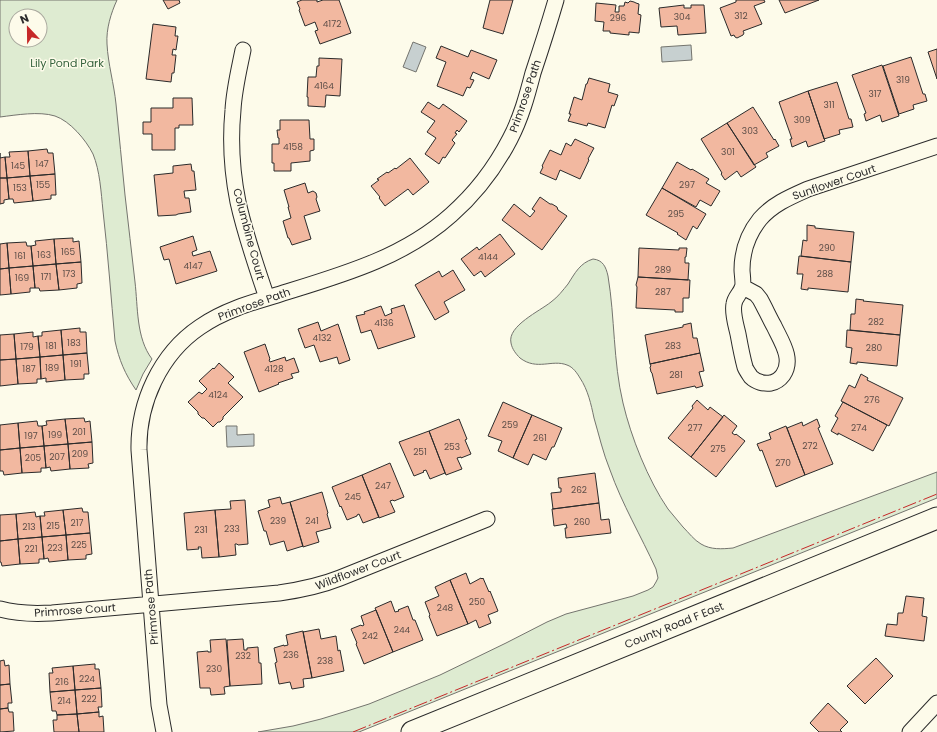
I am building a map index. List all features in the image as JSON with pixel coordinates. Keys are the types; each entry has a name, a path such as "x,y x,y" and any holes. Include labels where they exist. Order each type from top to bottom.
{"street":[{"name":"Primrose Path","path":"164,732 158,690 138,450 140,420 155,378 168,358 179,345 207,322 225,313 356,269 389,256 423,238 462,205 488,174 504,150 515,129 526,99 556,0"},
{"name":"Columbine Court","path":"243,50 232,109 233,168 242,220 267,298"},
{"name":"Sunflower Court","path":"743,287 756,294 760,299 786,353 786,369 780,378 771,383 755,380 751,377 746,368 734,308 735,299 743,287 742,264 746,243 761,218 771,208 791,196 808,189 937,146"},
{"name":"County Road F East","path":"412,732 937,518"},
{"name":"Wildflower Court","path":"151,604 280,594 319,586 487,519"},
{"name":"Primrose Court","path":"0,609 12,612 36,613 151,604"},
{"path":"910,732 937,703"}],"green space":[{"name":"Lily Pond Park","path":"0,0 117,0 108,27 108,52 116,104 140,332 147,351 152,359 136,390 123,367 115,341 101,189 99,174 93,154 77,132 61,118 42,114 20,114 0,117"},
{"path":"593,259 604,264 608,276 617,371 626,416 635,444 647,472 668,509 698,542 713,548 733,548 937,472 937,498 359,732 258,732 321,719 369,704 440,675 566,614 633,596 653,587 658,578 656,569 615,483 603,451 589,397 578,374 567,365 556,363 532,364 526,362 517,355 511,343 511,337 519,325 554,300 581,266"}],"shaded area":[{"path":"413,42 426,47 416,72 403,67"},
{"path":"691,45 692,60 662,62 661,47"},
{"path":"226,426 237,426 237,435 254,434 254,446 227,447"}],"building":[{"path":"163,0 179,0 180,3 168,9"},
{"path":"302,0 317,0 317,2 323,0 339,0 351,33 320,44 315,31 318,30 315,22 305,26 297,2"},
{"path":"490,0 513,0 503,34 483,28"},
{"path":"736,0 764,0 765,2 754,6 762,24 743,31 743,35 737,38 734,35 731,36 720,8 736,2"},
{"path":"779,0 819,0 785,13"},
{"path":"630,1 639,4 638,14 641,15 639,33 629,32 629,35 603,31 604,22 595,21 596,3 616,5 615,12 619,12 619,6 624,6 625,2 628,3"},
{"path":"684,5 684,8 691,8 691,5 704,5 706,33 678,35 677,26 661,27 659,8"},
{"path":"153,24 176,27 175,36 178,36 176,50 173,49 172,55 176,55 174,73 172,73 171,82 146,79"},
{"path":"441,46 468,57 471,50 497,60 489,79 473,72 470,79 474,80 470,88 467,87 463,96 437,86 446,62 436,58"},
{"path":"937,49 937,79 928,52"},
{"path":"911,57 923,94 925,94 927,101 913,105 914,109 899,114 883,66"},
{"path":"319,58 342,59 340,96 326,95 325,107 308,106 308,77 316,77 317,66 319,66"},
{"path":"882,65 899,116 882,122 880,115 866,121 864,114 866,113 852,75"},
{"path":"589,78 610,84 608,92 618,95 614,106 612,105 605,128 588,123 587,126 568,121 571,114 569,114 574,97 582,100"},
{"path":"837,82 853,127 839,130 840,134 824,139 808,91"},
{"path":"808,91 825,141 808,147 806,141 792,147 790,139 792,139 779,102"},
{"path":"173,98 192,98 193,125 179,125 179,128 175,128 175,150 152,150 152,134 143,134 143,122 151,122 151,108 173,108"},
{"path":"428,102 439,109 443,104 467,121 459,132 457,130 455,133 457,134 452,140 455,143 439,164 425,154 436,138 427,132 435,121 421,112"},
{"path":"753,107 779,146 766,153 768,157 754,165 727,123"},
{"path":"280,120 309,120 310,139 314,139 314,150 310,151 310,161 291,163 291,171 274,171 274,163 272,163 272,144 279,144 277,130 280,130"},
{"path":"727,123 756,167 741,177 737,171 725,180 701,139"},
{"path":"575,139 594,148 580,179 560,170 556,180 540,173 550,150 561,155 566,143 571,146"},
{"path":"47,149 48,153 53,153 55,174 30,176 28,151"},
{"path":"28,151 30,176 7,178 5,157 10,157 9,152"},
{"path":"5,157 7,178 0,178 0,158"},
{"path":"410,158 429,182 413,195 408,189 385,206 371,186 379,180 377,179 387,172 388,173 395,168 396,169"},
{"path":"677,162 709,179 706,183 720,191 711,206 700,200 696,207 662,188"},
{"path":"191,164 192,171 194,171 196,190 184,191 185,198 189,198 191,212 158,216 154,175 173,173 173,166"},
{"path":"55,174 56,195 51,195 51,199 33,201 30,176"},
{"path":"30,176 33,201 14,203 13,199 9,199 7,178"},
{"path":"0,178 7,178 9,199 4,200 4,203 0,204"},
{"path":"305,183 308,193 313,191 316,193 316,199 320,211 304,216 311,239 292,245 288,238 283,221 291,218 284,190"},
{"path":"662,188 706,214 697,229 693,226 686,240 677,234 678,233 646,215"},
{"path":"540,197 557,207 558,210 567,216 542,250 502,220 514,204 530,217 535,211 532,209"},
{"path":"807,225 815,226 815,228 854,232 851,262 801,256 803,240 807,241"},
{"path":"500,234 515,254 485,277 481,271 474,276 461,259 477,247 479,250"},
{"path":"193,236 197,250 192,252 193,256 210,251 217,271 176,284 169,259 164,260 160,247"},
{"path":"73,238 73,242 79,241 81,262 56,264 54,239"},
{"path":"54,239 56,264 33,266 31,246 36,245 35,241"},
{"path":"26,242 27,246 31,246 33,266 9,268 7,243"},
{"path":"7,243 9,268 0,269 0,244"},
{"path":"639,248 679,250 679,248 687,248 685,263 689,263 688,280 638,277"},
{"path":"799,256 851,262 848,292 808,288 808,290 801,289 803,274 797,274"},
{"path":"81,262 82,283 77,284 77,288 59,290 56,264"},
{"path":"56,264 59,290 40,291 39,288 35,288 33,266"},
{"path":"33,266 35,288 30,288 30,292 11,294 9,268"},
{"path":"9,268 11,294 0,295 0,269"},
{"path":"453,270 465,290 444,302 449,312 435,320 415,285 439,271 442,277"},
{"path":"638,277 690,280 689,298 683,298 683,312 675,312 675,310 636,308 636,285"},
{"path":"856,299 903,305 900,335 850,330 851,314 855,314"},
{"path":"404,305 415,337 378,349 371,330 361,333 356,316 365,314 364,312 381,306 385,316 392,313 391,309"},
{"path":"318,322 321,331 338,324 350,360 339,364 337,357 320,362 314,345 305,348 298,329"},
{"path":"691,323 693,338 697,338 700,353 650,364 645,335 683,327 683,325"},
{"path":"80,328 80,332 86,332 87,353 63,355 61,330"},
{"path":"61,330 63,355 40,357 38,336 42,336 42,332"},
{"path":"847,330 900,335 897,366 857,362 857,364 850,363 852,348 846,347"},
{"path":"33,332 33,337 38,336 40,357 16,359 14,334"},
{"path":"14,334 16,359 0,360 0,335"},
{"path":"265,344 270,362 285,357 286,361 294,358 299,372 291,374 293,378 259,392 244,352"},
{"path":"87,353 89,374 84,374 84,379 65,380 63,355"},
{"path":"700,353 704,371 699,372 703,386 696,388 695,386 657,394 650,364"},
{"path":"63,355 65,380 46,382 46,378 41,379 40,357"},
{"path":"40,357 41,379 37,379 37,383 18,384 16,359"},
{"path":"16,359 18,384 0,386 0,360"},
{"path":"219,363 234,377 228,383 243,397 220,422 213,427 198,414 198,412 188,402 199,392 202,394 207,389 199,381"},
{"path":"861,374 868,378 867,380 903,398 889,426 841,401 849,385 855,388"},
{"path":"697,400 708,410 710,407 723,417 691,457 668,438 693,408 692,406"},
{"path":"503,402 532,415 513,458 498,451 502,441 488,436"},
{"path":"843,402 887,425 873,451 838,433 838,435 831,431 838,418 835,416"},
{"path":"532,415 562,428 554,447 552,447 546,460 533,454 528,465 513,458"},
{"path":"724,415 737,426 732,433 735,435 736,434 745,441 716,477 691,457"},
{"path":"84,418 85,422 90,421 92,442 68,444 65,419"},
{"path":"65,419 68,444 44,446 42,426 47,425 46,421"},
{"path":"459,419 471,454 457,458 462,469 446,475 429,431"},
{"path":"817,419 820,427 818,428 833,464 805,475 787,428 802,422 803,426"},
{"path":"37,421 38,426 42,426 44,446 20,448 18,423"},
{"path":"18,423 20,448 0,450 0,425"},
{"path":"786,426 805,475 776,487 762,450 760,451 757,444 771,439 769,433"},
{"path":"429,431 445,473 430,479 426,470 414,476 399,442"},
{"path":"92,442 93,463 88,464 89,468 70,469 68,444"},
{"path":"68,444 70,469 51,471 50,467 46,468 44,446"},
{"path":"44,446 46,468 41,468 41,472 22,473 20,448"},
{"path":"20,448 22,473 4,475 3,471 0,471 0,450"},
{"path":"390,463 404,497 390,501 395,512 379,518 362,475"},
{"path":"595,473 599,503 553,509 551,493 561,492 558,478"},
{"path":"362,475 379,517 363,523 359,514 347,520 332,487"},
{"path":"322,492 331,528 316,532 319,542 303,547 290,502"},
{"path":"280,497 282,504 290,502 303,546 287,551 284,541 270,545 258,511 270,507 268,500"},
{"path":"245,500 248,544 235,544 236,555 219,557 215,510 231,509 230,501"},
{"path":"599,503 601,520 609,519 611,533 566,538 566,524 554,526 552,509"},
{"path":"82,508 83,512 88,512 90,533 66,535 63,510"},
{"path":"63,510 66,535 42,537 40,516 45,516 44,512"},
{"path":"215,510 219,557 202,558 201,547 198,547 199,549 187,550 184,513"},
{"path":"35,512 36,517 40,516 42,537 18,539 16,514"},
{"path":"16,514 18,539 0,541 0,515"},
{"path":"90,533 92,554 86,555 86,559 68,560 66,535"},
{"path":"66,535 68,560 49,562 48,558 44,559 42,537"},
{"path":"42,537 44,559 39,559 39,563 20,564 18,539"},
{"path":"18,539 20,564 2,566 0,562 0,541"},
{"path":"466,573 470,584 483,578 498,611 488,615 491,623 479,628 476,620 468,624 450,580"},
{"path":"450,580 468,624 437,636 425,602 439,596 435,587"},
{"path":"906,596 924,598 922,616 927,617 924,641 885,636 887,624 897,625 898,613 903,613"},
{"path":"391,601 395,612 408,606 423,640 393,652 375,608"},
{"path":"376,610 393,652 364,664 351,629 364,625 361,616"},
{"path":"319,629 321,639 336,636 338,651 340,650 344,671 312,678 303,632"},
{"path":"303,631 312,678 303,679 304,687 292,689 290,682 279,684 274,648 288,645 286,635"},
{"path":"226,639 230,686 224,687 225,694 211,695 210,688 200,688 197,652 211,652 210,640"},
{"path":"243,639 244,650 247,650 247,648 258,647 259,663 261,663 262,684 230,686 227,640"},
{"path":"876,658 893,676 865,704 847,686"},
{"path":"4,660 5,666 9,665 10,684 0,685 0,661"},
{"path":"95,664 95,669 99,669 101,688 75,690 73,666"},
{"path":"73,666 75,690 50,692 49,673 53,673 52,668"},
{"path":"10,684 12,703 8,703 8,708 0,709 0,685"},
{"path":"101,688 102,707 98,707 99,712 77,714 75,690"},
{"path":"75,690 77,714 57,715 56,711 52,711 50,692"},
{"path":"828,703 848,722 840,730 842,732 819,732 810,723"},
{"path":"8,708 9,712 13,712 14,731 0,732 0,709"},
{"path":"99,712 99,717 103,716 104,732 79,732 77,714"},
{"path":"77,714 79,732 54,732 53,720 57,720 57,715"}],"power":[{"path":"353,732 937,494"}]}
